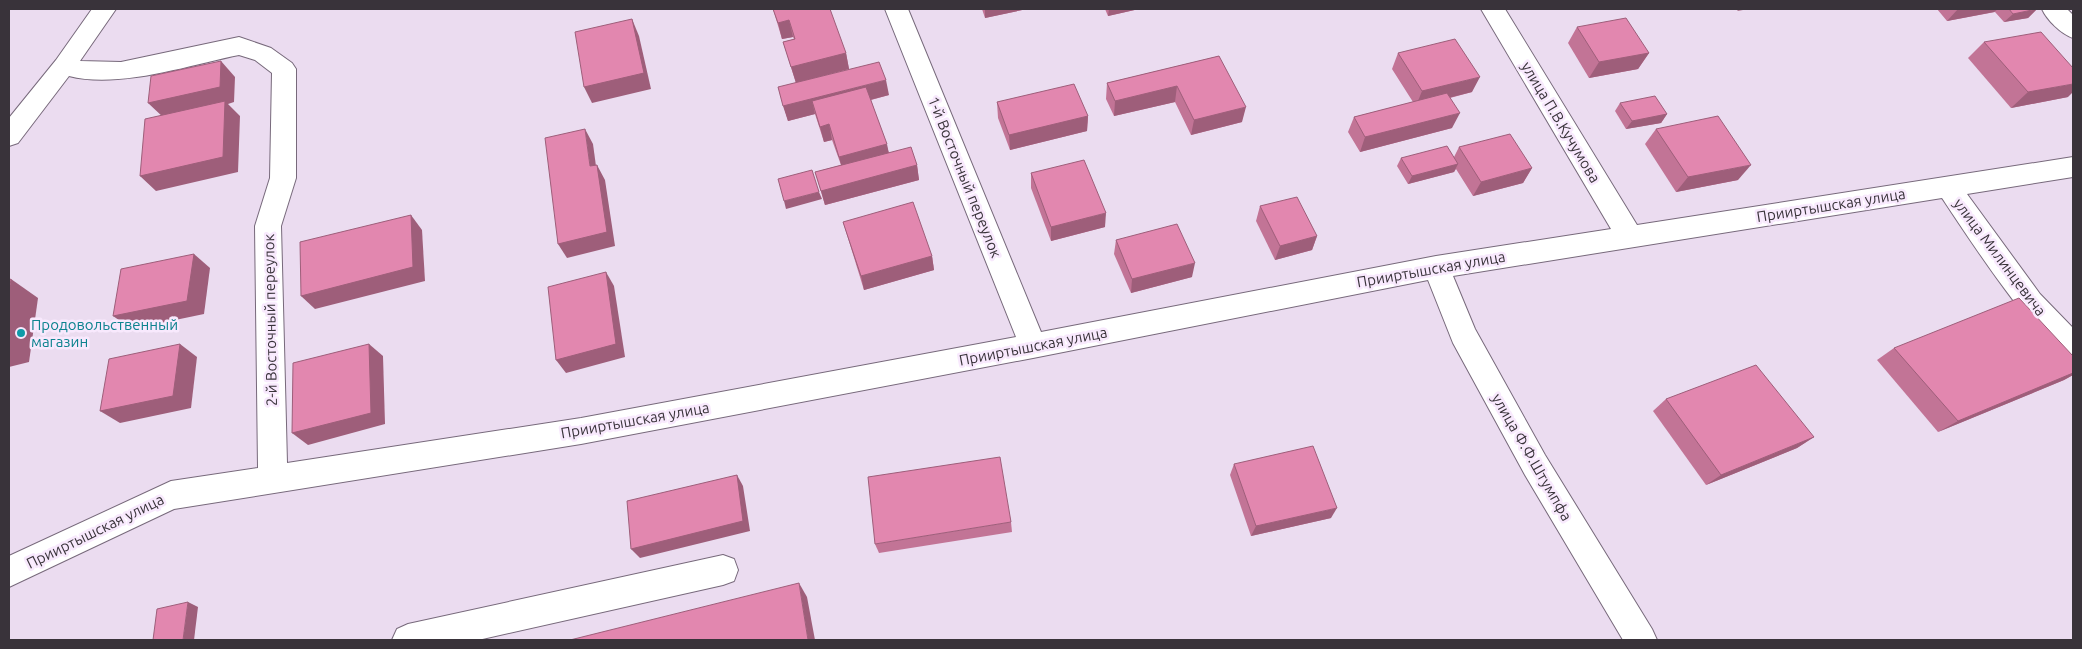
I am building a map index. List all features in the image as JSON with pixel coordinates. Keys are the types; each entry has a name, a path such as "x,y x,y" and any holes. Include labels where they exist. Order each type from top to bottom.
{"street":[{"path":"9,136 64,66 104,9"},
{"name":"1-й Восточный переулок","path":"896,9 1033,346"},
{"name":"улица П.В.Кучумова","path":"1493,9 1629,235"},
{"path":"2053,9 2073,29"},
{"name":"2-й Восточный переулок","path":"64,66 84,72 121,71 239,46 252,48 265,54 284,69 283,178 268,226 273,478"},
{"name":"Прииртышская улица","path":"9,572 171,495 581,431 1033,346 1436,267 1629,235 2073,167"},
{"name":"улица Милинцевича","path":"1948,187 2030,302 2073,348"},
{"name":"улица Ф.Ф.Штумпфа","path":"1436,267 1463,334 1535,465 1641,640"},
{"path":"408,640 724,570"}],"building":[{"path":"773,9 830,9 846,53 791,67 783,42 795,39 789,20 778,23"},
{"path":"2009,9 2037,9 2013,14"},
{"path":"1626,18 1649,53 1599,62 1577,27"},
{"path":"632,19 644,73 584,87 575,32"},
{"path":"2041,32 2073,68 2073,84 2028,92 1984,42"},
{"path":"1455,39 1480,77 1422,91 1398,53"},
{"path":"1219,56 1246,107 1194,120 1177,86 1115,101 1107,83"},
{"path":"221,61 220,87 148,103 151,76"},
{"path":"879,62 886,80 783,106 778,87"},
{"path":"1074,84 1088,116 1009,135 997,102"},
{"path":"866,87 887,144 839,157 829,124 820,127 812,101"},
{"path":"1447,93 1460,113 1365,137 1354,117"},
{"path":"1655,96 1667,114 1632,121 1620,103"},
{"path":"225,101 223,157 140,176 145,119"},
{"path":"1718,116 1751,165 1688,177 1656,129"},
{"path":"585,129 590,166 597,165 607,232 558,244 545,138"},
{"path":"1510,134 1532,168 1481,182 1459,147"},
{"path":"1447,146 1458,164 1412,176 1401,158"},
{"path":"911,147 917,165 821,191 815,172"},
{"path":"1084,160 1106,213 1051,227 1031,173"},
{"path":"812,170 819,192 784,201 778,179"},
{"path":"1297,197 1317,236 1280,246 1260,206"},
{"path":"913,202 932,256 861,276 843,222"},
{"path":"411,215 413,267 301,296 300,242"},
{"path":"1177,224 1195,263 1132,279 1116,240"},
{"path":"194,254 187,301 113,316 121,269"},
{"path":"606,272 616,344 556,360 548,287"},
{"path":"2019,298 2073,356 2073,373 1958,421 1894,348"},
{"path":"180,344 173,396 100,411 109,359"},
{"path":"369,344 371,413 292,433 293,363"},
{"path":"1756,365 1814,437 1721,475 1666,399"},
{"path":"1313,446 1337,508 1256,526 1234,464"},
{"path":"1000,457 1011,522 875,544 868,477"},
{"path":"737,475 743,521 631,549 627,501"},
{"path":"799,583 808,640 570,640"},
{"path":"188,602 183,640 153,640 157,609"}],"place":[{"name":"Продовольственный магазин","path":"21,333"}]}
